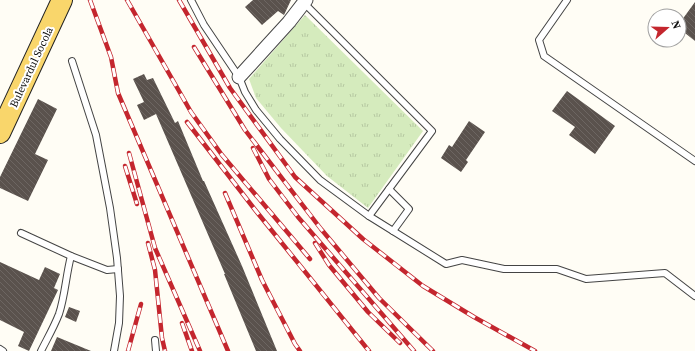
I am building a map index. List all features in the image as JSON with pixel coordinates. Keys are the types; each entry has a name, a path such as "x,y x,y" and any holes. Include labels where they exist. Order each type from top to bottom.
{"main road":[{"name":"Bulevardul Socola","path":"0,103 49,0"},
{"name":"Bulevardul Socola","path":"0,133 62,0"}],"street":[{"path":"239,77 289,22 305,2"}],"lane":[{"path":"191,0 204,25 239,77 244,92 280,139 320,180 369,216 446,264 462,260 504,269 557,269 586,279 665,273 695,296"},
{"path":"567,0 539,40 544,56 695,161"},
{"path":"305,2 432,131 369,216"},
{"path":"72,60 96,135 110,208 120,296 119,323 114,351"},
{"path":"389,189 409,209 393,232"},
{"path":"21,233 71,256 107,270 118,269"},
{"path":"42,351 58,314 64,293 71,256"},
{"path":"155,340 156,351"}],"green space":[{"path":"305,15 423,131 368,208 327,176 281,128 256,98 249,79"}],"building":[{"path":"253,0 291,0 284,15 278,11 262,25 245,7"},
{"path":"695,2 695,41 687,35 687,13"},
{"path":"144,74 147,80 153,78 175,123 178,121 203,181 242,266 277,351 256,351 225,274 156,114 144,120 137,105 144,102 133,79"},
{"path":"567,91 615,126 595,154 569,135 575,127 552,111"},
{"path":"38,99 57,109 35,154 48,160 28,201 0,188 0,177"},
{"path":"469,121 485,132 466,160 468,162 461,172 441,158 449,145 452,147"},
{"path":"0,262 39,280 45,267 60,274 54,288 58,290 29,351 18,346 24,332 0,320"},
{"path":"69,307 80,311 76,322 65,317"},
{"path":"57,337 91,351 51,351"}],"railway":[{"path":"90,0 111,57 118,93 228,351"},
{"path":"127,0 191,112 222,155 310,259"},
{"path":"179,0 230,88 295,177 363,239 423,286 474,317 535,351"},
{"path":"194,47 245,130 321,229 379,298 433,351"},
{"path":"187,122 256,211 369,351"},
{"path":"253,148 269,179 298,217 414,351"},
{"path":"129,153 155,248 200,351"},
{"path":"125,166 137,204"},
{"path":"225,193 262,280 300,351"},
{"path":"148,243 155,270 162,338 165,351"},
{"path":"315,243 329,265 368,312 400,343"},
{"path":"128,351 141,304"},
{"path":"182,323 192,351"}]}
